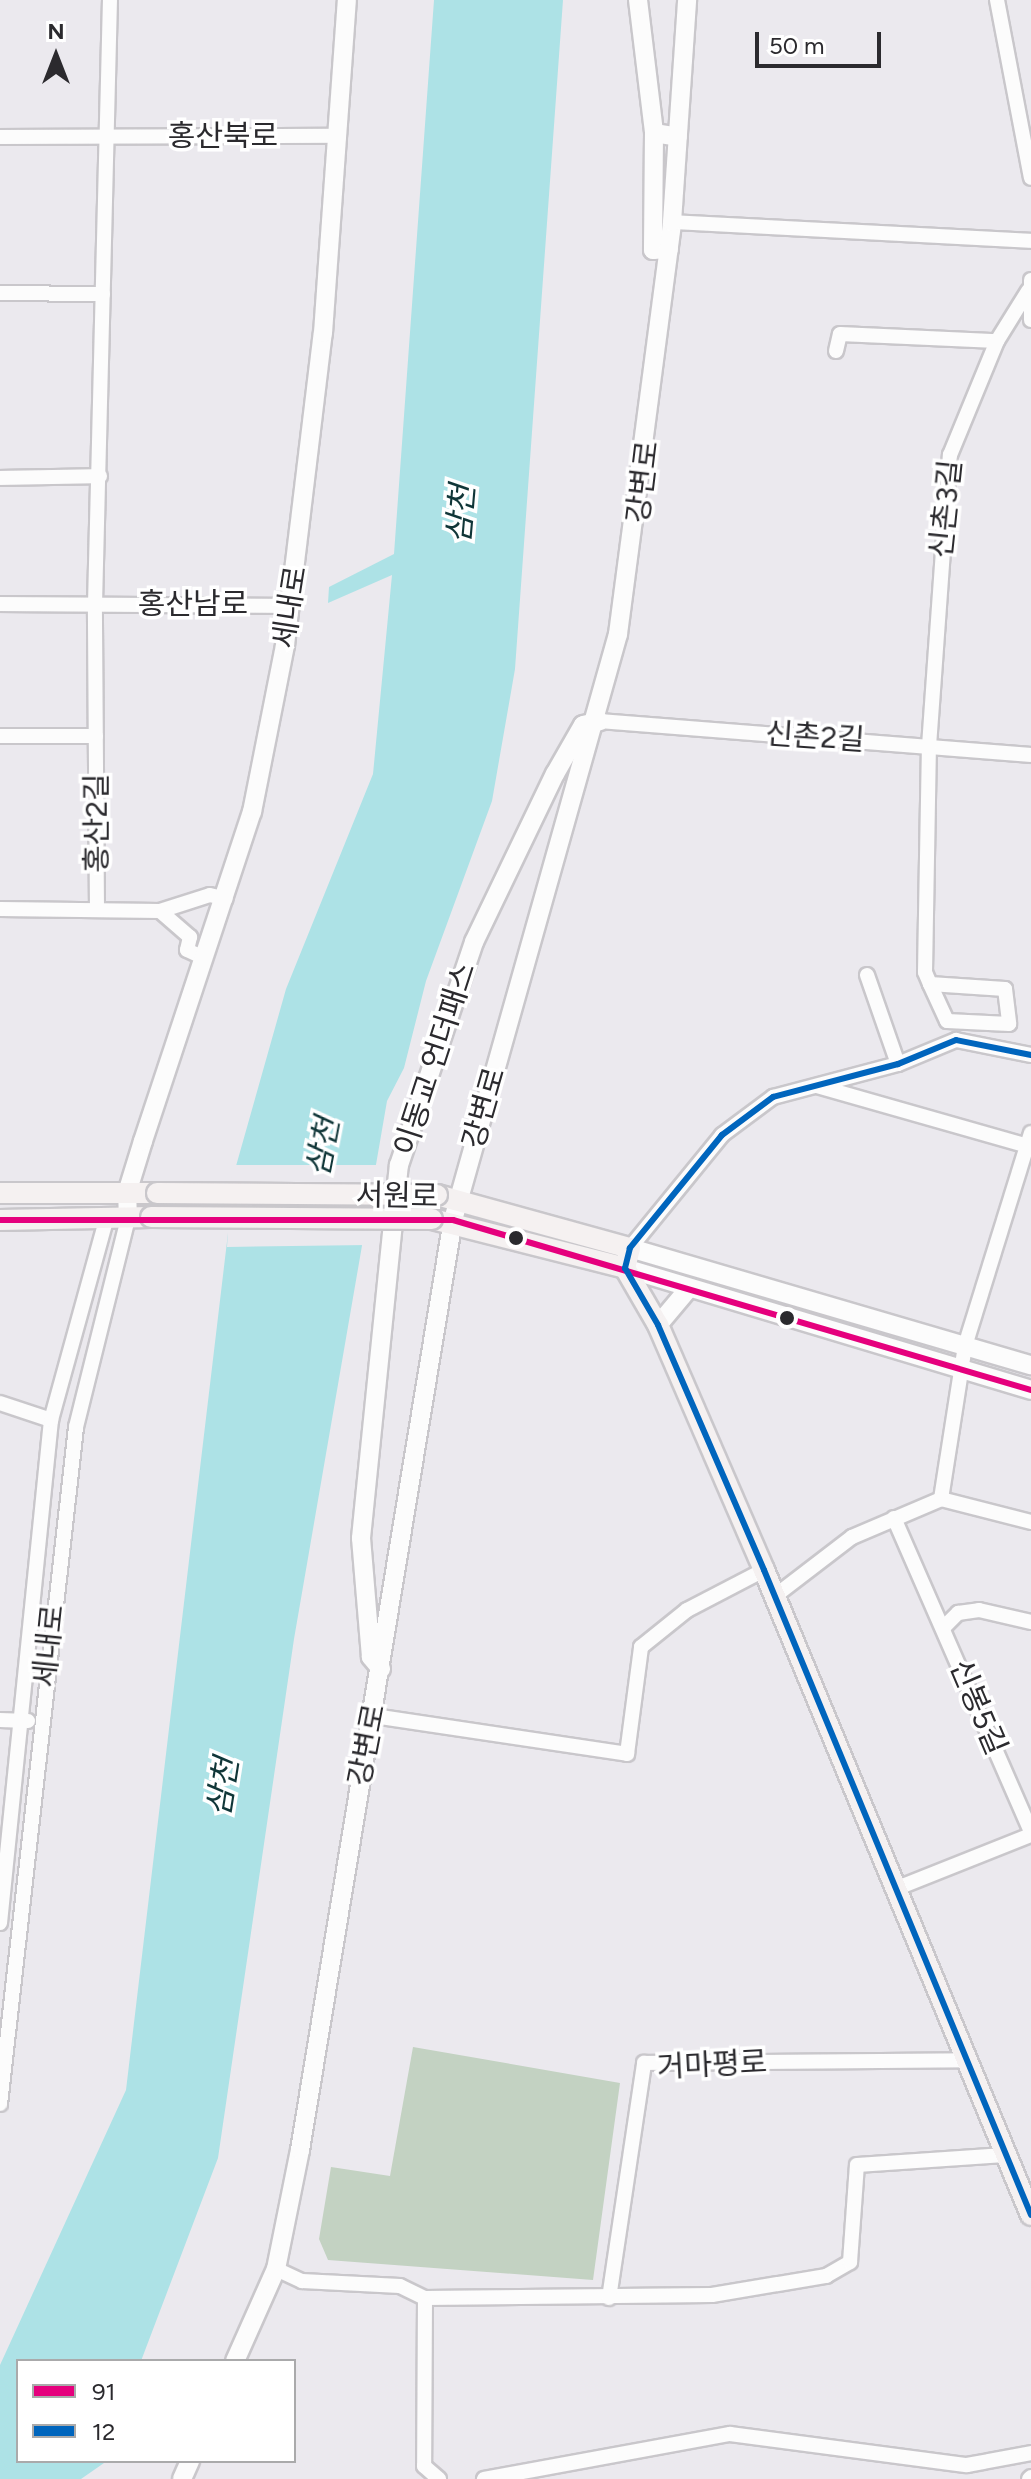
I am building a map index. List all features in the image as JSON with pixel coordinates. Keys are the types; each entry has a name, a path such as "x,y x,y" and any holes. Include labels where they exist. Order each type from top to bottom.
{"main road":[{"name":"서원로","path":"0,1193 459,1197 627,1258"},
{"name":"서원로","path":"0,1220 151,1217 453,1220 627,1258"},
{"path":"627,1258 764,1570 964,2060 1029,2206"}],"street":[{"path":"0,293 103,294 110,0"},
{"name":"세내로","path":"0,2104 76,1427 128,1219 127,1193 226,899 252,812 291,606 339,136 347,0"},
{"path":"638,0 654,133 653,250 669,249"},
{"name":"강변로","path":"236,2359 276,2269 374,1716 453,1220 562,828 600,721 635,545 672,222 687,0"},
{"path":"997,0 1031,178"},
{"path":"654,133 678,137"},
{"name":"홍산북로","path":"0,137 339,136"},
{"path":"672,222 1031,241"},
{"name":"신촌3길","path":"1029,286 1031,320"},
{"name":"신촌3길","path":"930,984 929,746 950,455 997,341 1029,286"},
{"name":"홍산남로","path":"95,604 103,294"},
{"path":"836,351 840,334 997,341"},
{"path":"0,478 100,476"},
{"name":"홍산남로","path":"0,604 291,606"},
{"name":"홍산2길","path":"95,604 97,910"},
{"name":"신촌2길","path":"600,721 1031,755"},
{"name":"이동교 언더패스","path":"381,1669 371,1657 361,1538 399,1165 474,942 555,774 583,725 600,721"},
{"name":"홍산2길","path":"0,736 96,736"},
{"name":"홍산2길","path":"0,909 160,911 210,895 226,899"},
{"path":"160,911 190,937 187,950 204,958"},
{"path":"867,975 898,1064"},
{"path":"1009,1024 947,1021 930,984 1005,989 1009,1024 1026,1053"},
{"path":"627,1258 722,1135 773,1097 898,1064 956,1040 1026,1053"},
{"path":"817,1086 1030,1142 965,1346 941,1499"},
{"name":"세내로","path":"0,1923 51,1420 107,1217 127,1193"},
{"name":"서원로","path":"627,1258 689,1288 1031,1390"},
{"name":"서원로","path":"627,1258 1031,1365"},
{"path":"658,1325 689,1288"},
{"path":"0,1403 51,1420"},
{"path":"775,1596 852,1537 941,1499 1031,1522"},
{"name":"신봉5길","path":"894,1518 1031,1833 895,1889"},
{"path":"374,1716 627,1754 641,1647 687,1610 764,1570"},
{"path":"944,1627 958,1613 979,1610 1031,1622"},
{"path":"0,1720 41,1722"},
{"name":"거마평로","path":"609,2298 644,2063 964,2060"},
{"path":"276,2269 302,2281 400,2286 425,2298 712,2295 826,2276 850,2262 857,2165 1005,2155"},
{"path":"425,2298 424,2466 439,2479"},
{"path":"484,2479 530,2475 730,2434 967,2465 1031,2453"}],"green space":[{"path":"413,2047 620,2083 593,2280 328,2260 319,2239 331,2167 390,2176"}],"water":[{"name":"삼천","path":"434,0 563,0 515,669 492,801 426,981 404,1068 387,1101 294,1639 218,2158 142,2359 16,2359 16,2463 104,2463 81,2479 0,2479 0,2365 126,2090 236,1166 286,989 373,774 392,575 328,603 329,587 394,554"}],"pier":[{"path":"232,1165 381,1165 368,1245 227,1247"}],"transit line":[{"name":"12","path":"1031,1055 956,1040 898,1064 773,1097 722,1135 630,1248 625,1268 658,1325 764,1570 1031,2215"},
{"name":"91","path":"0,1220 453,1220 1031,1390"}]}
